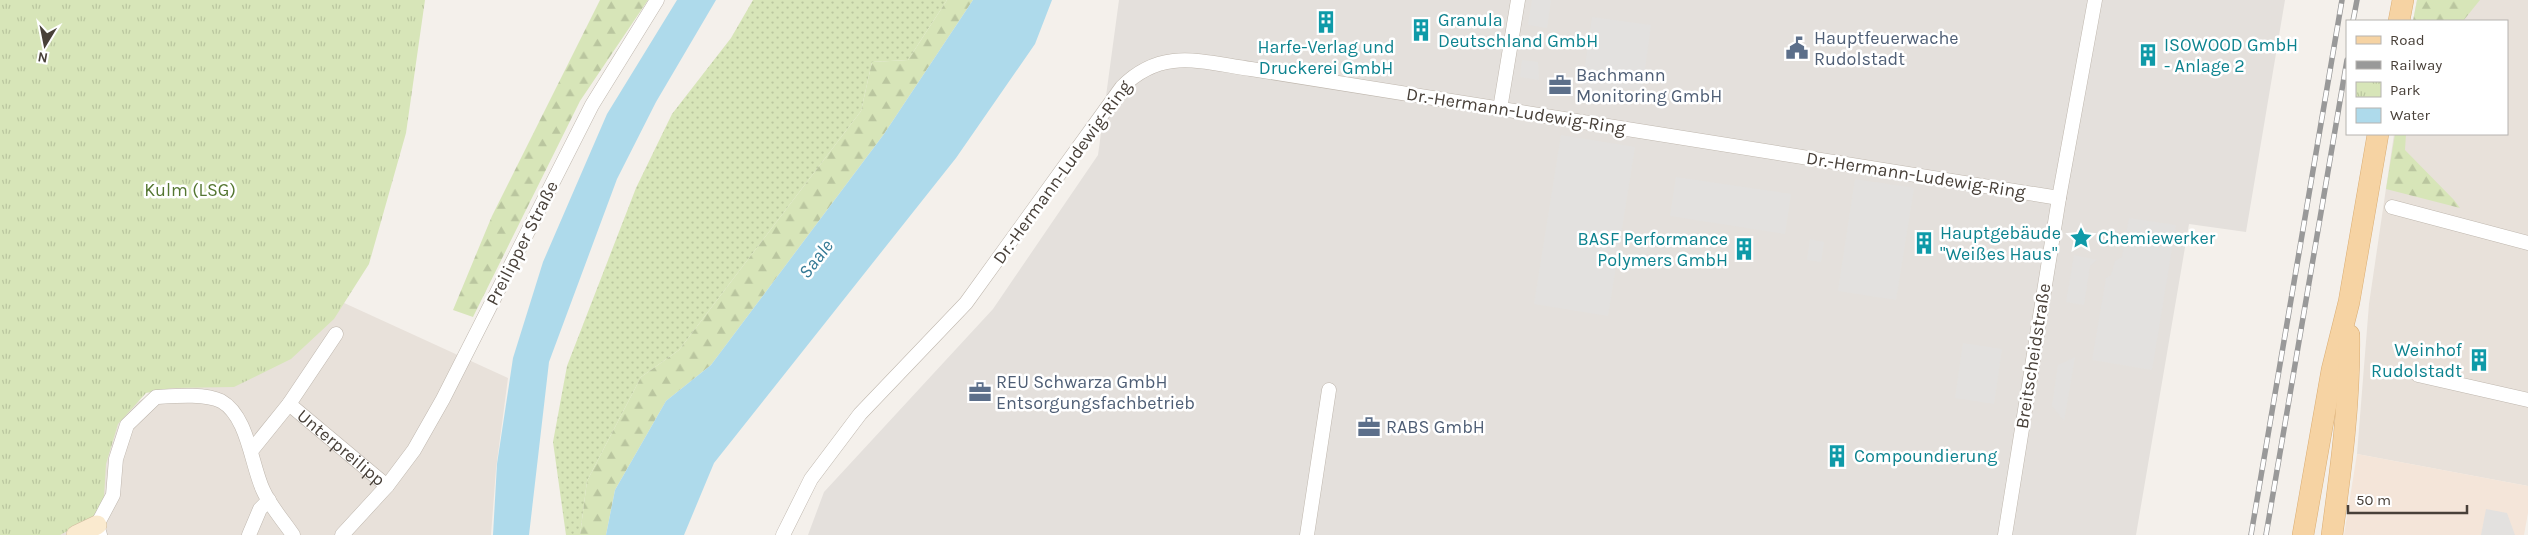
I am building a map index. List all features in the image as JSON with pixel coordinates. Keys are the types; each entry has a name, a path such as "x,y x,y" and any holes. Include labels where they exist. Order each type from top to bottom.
{"main road":[{"path":"2399,20 2403,0"},
{"path":"2303,535 2332,370 2349,302 2378,135"},
{"path":"2332,535 2345,428 2349,368 2349,302"}],"street":[{"name":"Preilipper Straße","path":"387,486 414,450 444,399 592,105 657,0"},
{"path":"1500,108 1518,0"},
{"name":"Breitscheidstraße","path":"2005,535 2059,198 2095,0"},
{"name":"Dr.-Hermann-Ludewig-Ring","path":"783,535 811,479 860,414 966,303 1122,87 1132,77 1150,66 1172,60 1194,61 1500,108 2059,198"},
{"path":"2392,207 2528,243"},
{"name":"Unterpreilipp","path":"251,451 289,404 336,334"},
{"path":"2418,375 2528,400"},
{"path":"1307,535 1329,390"},
{"path":"76,535 98,530 113,496 116,460 127,424 156,397 190,396 220,401 234,413 251,451 257,476 269,500 293,535"},
{"name":"Unterpreilipp","path":"289,404 387,486 342,535"},
{"path":"249,535 260,509 269,500"}],"shaded area":[{"path":"1119,0 2285,0 2246,232 2189,224 2136,535 808,535 824,492 993,309 1098,155"},
{"path":"1532,0 1551,0 1547,28 1528,25"},
{"path":"2417,0 2528,0 2528,486 2357,454 2369,304 2394,135 2508,135 2508,20 2413,20"},
{"path":"1592,17 1651,25 1642,91 1612,87 1609,105 1580,101"},
{"path":"1522,60 1538,62 1539,80 1520,77"},
{"path":"1561,135 1635,147 1608,316 1534,304"},
{"path":"1676,177 1791,194 1785,234 1670,216"},
{"path":"1855,179 1914,188 1896,300 1838,291"},
{"path":"2129,218 2176,225 2152,370 2092,360 2106,278 2111,275 2115,261 2122,257"},
{"path":"1810,239 1824,242 1821,262 1807,260"},
{"path":"2074,255 2097,260 2090,266 2084,305 2066,302"},
{"path":"318,291 508,378 496,469 491,535 22,535 0,369 114,415 179,379"},
{"path":"1963,343 2002,349 1994,404 1955,398"},
{"path":"2075,357 2064,421 2052,406 2058,365"},
{"path":"2357,454 2528,486 2528,513 2524,535 2344,535"},
{"path":"2486,509 2507,513 2515,535 2481,535"}],"green space":[{"name":"Kulm (LSG)","path":"0,0 425,0 406,133 369,264 334,319 291,359 234,387 172,388 146,393 118,424 106,464 104,496 101,507 94,517 60,535 0,535"},
{"path":"600,0 648,0 580,101 473,317 453,310 492,216"},
{"path":"753,0 947,0 908,60 872,62 861,111 679,350 641,377 587,481 580,535 566,535 553,442 567,366 636,188 672,114 731,38"},
{"path":"947,0 973,0 884,134 711,365 666,401 615,490 606,535 580,535 587,481 641,377 679,350 861,111 872,62 908,60"},
{"path":"2417,0 2480,0 2464,20 2413,20"},
{"path":"2395,135 2406,135 2405,150 2460,208 2386,189"}],"water":[{"path":"677,0 716,0 656,102 617,179 549,362 529,535 493,535 497,464 513,358 543,262 607,114"},
{"name":"Saale","path":"973,0 1052,0 1035,44 956,158 714,463 684,535 606,535 615,490 666,401 711,365 884,134"}],"railway":[{"path":"2251,535 2342,0"},
{"path":"2353,20 2357,0"},
{"path":"2266,535 2346,66"}],"place":[{"name":"Harfe-Verlag und Druckerei GmbH","path":"1326,22"},
{"name":"Granula Deutschland GmbH","path":"1421,30"},
{"name":"Hauptfeuerwache Rudolstadt","path":"1797,48"},
{"name":"ISOWOOD GmbH - Anlage 2","path":"2148,55"},
{"name":"Bachmann Monitoring GmbH","path":"1560,85"},
{"name":"Chemiewerker","path":"2081,238"},
{"name":"Hauptgebäude \"Weißes Haus\"","path":"1924,243"},
{"name":"BASF Performance Polymers GmbH","path":"1744,249"},
{"name":"Weinhof Rudolstadt","path":"2479,360"},
{"name":"REU Schwarza GmbH Entsorgungsfachbetrieb","path":"980,392"},
{"name":"RABS GmbH","path":"1369,427"},
{"name":"Compoundierung","path":"1837,456"}]}
